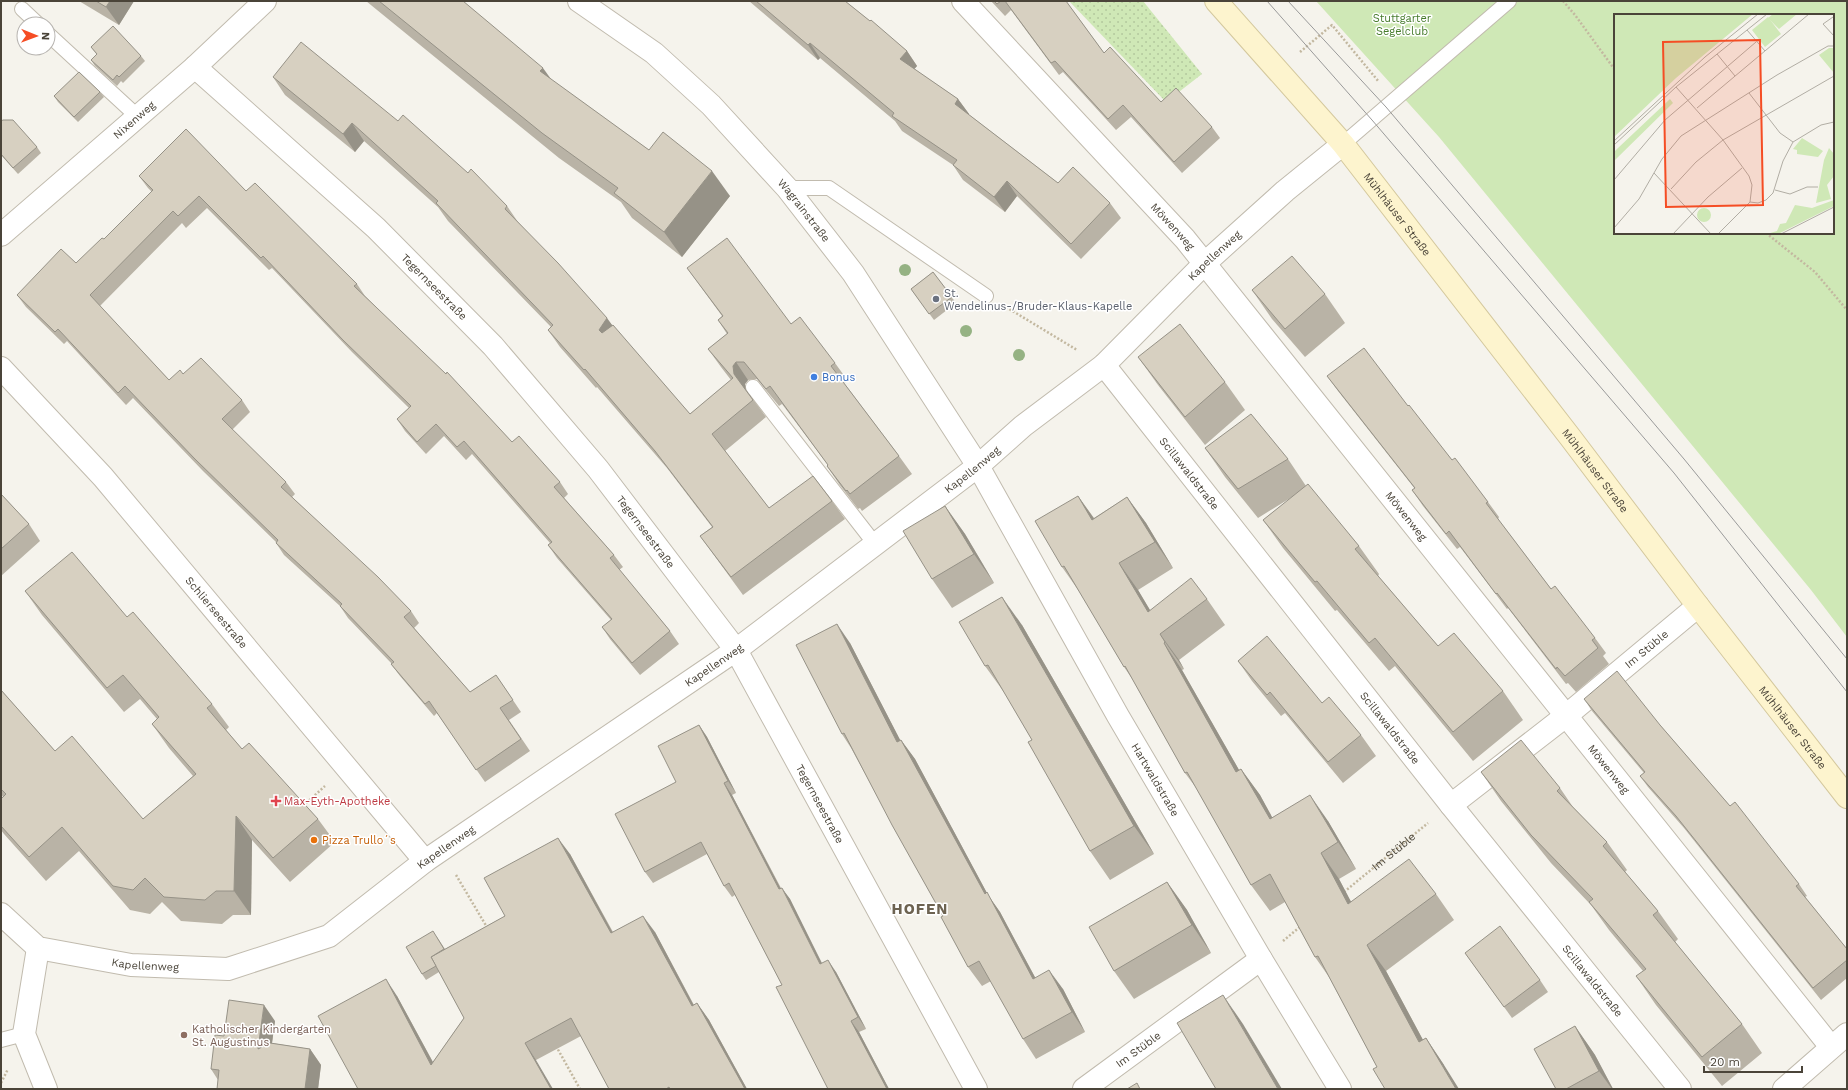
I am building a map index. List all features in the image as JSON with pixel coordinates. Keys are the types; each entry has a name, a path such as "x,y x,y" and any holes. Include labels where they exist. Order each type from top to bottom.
{"main road":[{"name":"Mühlhäuser Straße","path":"1216,1 1343,144 1698,606 1847,797"}],"street":[{"name":"Nixenweg","path":"1,235 195,67 265,1"},
{"name":"Wagrainstraße","path":"579,1 654,53 711,105 788,188 853,273 978,466"},
{"name":"Möwenweg","path":"963,1 1184,239 1566,715 1839,1040"},
{"name":"Tegernseestraße","path":"195,67 376,228 493,346 598,469 736,650 976,1089"},
{"name":"Kapellenweg","path":"38,948 131,965 228,969 329,936 433,856 736,650 978,466 1022,426 1104,365 1204,264 1285,190 1343,144"},
{"name":"Scillawaldstraße","path":"1104,365 1451,805 1680,1089"},
{"name":"Schlierseestraße","path":"1,368 103,477 433,856"},
{"name":"Hartwaldstraße","path":"978,466 1118,716 1261,959 1340,1089"},
{"name":"Im Stüble","path":"1451,805 1566,715 1698,606"},
{"path":"1,914 38,948 24,1034 46,1089"},
{"name":"Im Stüble","path":"1084,1089 1261,959"},
{"path":"1784,1089 1839,1040"}],"lane":[{"path":"1343,144 1509,1"},
{"path":"22,9 29,16"},
{"path":"56,41 138,117"},
{"path":"788,188 829,188 986,296"},
{"path":"753,387 875,544"},
{"path":"1,1040 24,1034"}],"path":[{"path":"1563,1 1575,14 1614,69"},
{"path":"1296,55 1332,26 1394,100"},
{"path":"1767,234 1815,272 1847,310"},
{"path":"986,296 1104,365"},
{"path":"302,807 325,786"},
{"name":"Im Stüble","path":"1341,894 1451,805"},
{"path":"433,856 490,932"},
{"path":"1261,959 1304,924"},
{"path":"555,1045 580,1089"}],"green space":[{"path":"1069,1 1143,1 1202,74 1166,102"},
{"name":"Stuttgarter Segelclub","path":"1316,1 1847,1 1847,637 1811,590 1439,137"}],"building":[{"path":"96,1 110,1 106,7"},
{"path":"379,1 463,1 543,68 540,71 649,150 663,132 712,171 664,232 614,193 618,188 542,133"},
{"path":"756,1 845,1 870,21 871,20 907,51 900,59 958,99 955,104 1058,183 1073,167 1110,203 1071,244 1007,181 994,197 953,165 957,160 892,116 894,113 810,43 808,45"},
{"path":"994,1 1001,1 997,4"},
{"path":"1005,1 1066,1 1104,53 1110,47 1161,102 1176,88 1212,127 1174,162 1123,105 1108,119 1055,61 1051,63"},
{"path":"113,26 141,56 119,77 117,75 113,80 91,60 97,54 91,47"},
{"path":"301,42 398,121 403,115 468,173 471,169 507,206 505,209 558,263 607,318 599,330 602,333 613,325 690,414 733,378 708,349 728,333 718,320 723,316 687,268 727,238 791,324 800,317 835,363 831,366 899,456 850,494 827,466 828,465 770,386 766,389 744,362 736,362 733,366 734,374 753,400 712,434 769,508 813,476 832,501 731,577 700,536 713,527 655,451 585,369 584,370 548,330 553,325 436,203 438,201 352,123 343,134 273,77"},
{"path":"79,72 100,92 74,117 54,96"},
{"path":"13,120 37,147 13,168 1,154 1,121"},
{"path":"186,129 246,191 255,183 357,284 354,286 446,374 447,372 512,442 519,436 560,482 554,487 614,555 610,558 670,631 632,663 602,627 612,619 548,545 552,542 464,441 457,447 436,424 417,442 397,419 411,406 343,340 263,256 261,258 199,196 178,216 173,211 90,295 169,380 180,370 183,374 201,358 242,400 222,419 286,482 281,487 378,577 411,611 404,617 470,692 496,675 513,700 500,708 521,739 476,770 429,701 425,704 391,664 394,662 340,606 342,604 276,543 278,540 195,459 125,386 118,393 58,329 55,332 17,295 61,249 76,263 102,238 104,239 153,190 139,176"},
{"path":"1292,256 1325,294 1285,329 1252,290"},
{"name":"St. Wendelinus-/Bruder-Klaus-Kapelle","path":"933,272 952,297 929,314 911,289"},
{"path":"1180,324 1225,382 1185,417 1138,357"},
{"path":"1364,348 1408,406 1409,405 1452,460 1455,458 1488,502 1486,503 1551,589 1555,586 1595,638 1592,640 1598,648 1565,676 1557,667 1556,669 1497,593 1496,594 1449,531 1446,534 1412,490 1415,488 1327,376"},
{"path":"1251,414 1288,459 1238,489 1205,448"},
{"path":"1308,484 1359,546 1355,549 1438,646 1454,633 1503,691 1453,732 1375,638 1369,643 1263,520"},
{"path":"1,494 29,524 1,549"},
{"path":"1078,496 1092,520 1127,497 1155,542 1119,563 1148,612 1191,578 1207,599 1160,634 1236,772 1241,769 1270,819 1310,795 1338,842 1321,853 1348,904 1409,859 1436,894 1367,945 1419,1042 1426,1038 1456,1089 1385,1089 1373,1069 1377,1067 1318,956 1315,957 1270,874 1251,885 1187,772 1185,773 1125,666 1124,667 1064,566 1062,567 1035,521"},
{"path":"945,506 974,554 932,579 903,531"},
{"path":"72,552 127,617 133,612 212,704 207,708 242,749 249,743 318,819 273,858 236,816 234,891 216,891 205,900 164,897 145,878 133,890 113,886 62,827 29,857 1,826 1,799 6,794 1,789 1,690 55,751 72,736 143,819 196,774 152,724 159,717 123,675 107,688 25,591"},
{"path":"1002,597 1134,826 1090,851 1028,742 1032,740 988,665 985,666 959,622"},
{"path":"837,624 897,742 901,740 985,894 987,892 1033,979 1049,970 1072,1012 1023,1039 979,961 968,967 941,917 943,916 892,825 844,733 842,734 796,645"},
{"path":"1267,636 1322,703 1329,697 1361,735 1328,762 1270,692 1267,695 1238,661"},
{"path":"1617,671 1660,725 1730,806 1735,802 1799,884 1796,886 1847,949 1847,960 1813,988 1676,816 1640,776 1645,772 1584,699"},
{"path":"699,725 728,781 724,783 779,889 782,888 820,964 828,960 858,1017 851,1021 887,1089 828,1089 776,987 782,985 729,883 724,886 701,842 645,872 615,814 676,782 658,746"},
{"path":"1521,740 1560,788 1557,791 1607,842 1603,846 1658,911 1653,915 1742,1024 1702,1057 1636,976 1646,969 1589,902 1593,899 1531,835 1481,772"},
{"path":"558,838 611,933 643,916 692,1006 697,1003 745,1089 670,1089 669,1087 666,1089 609,1089 571,1018 525,1043 551,1089 358,1089 318,1016 386,979 431,1065 464,1018 431,957 505,916 484,878"},
{"path":"1167,882 1192,925 1114,971 1089,927"},
{"path":"1500,926 1540,980 1504,1007 1465,953"},
{"path":"433,931 444,949 431,957 436,966 422,974 406,947"},
{"path":"1223,995 1278,1089 1216,1089 1177,1023"},
{"path":"229,1000 264,1005 258,1049 270,1043 310,1049 305,1089 217,1089 219,1070 211,1069 215,1035 224,1036"},
{"path":"1575,1026 1599,1071 1566,1089 1556,1089 1534,1049"},
{"path":"1137,1083 1140,1089 1127,1089"}],"tram line":[{"path":"1267,1 1372,120 1674,473 1847,692"},
{"path":"1288,1 1386,107 1684,459 1847,659"}],"place":[{"name":"St. Wendelinus-/Bruder-Klaus-Kapelle","path":"936,299"},
{"name":"Bonus","path":"814,377"},
{"name":"Max-Eyth-Apotheke","path":"276,801"},
{"name":"Pizza Trullo´s","path":"314,840"},
{"name":"Katholischer Kindergarten St. Augustinus","path":"184,1035"}],"district":[{"name":"HOFEN","path":"920,909"}]}
